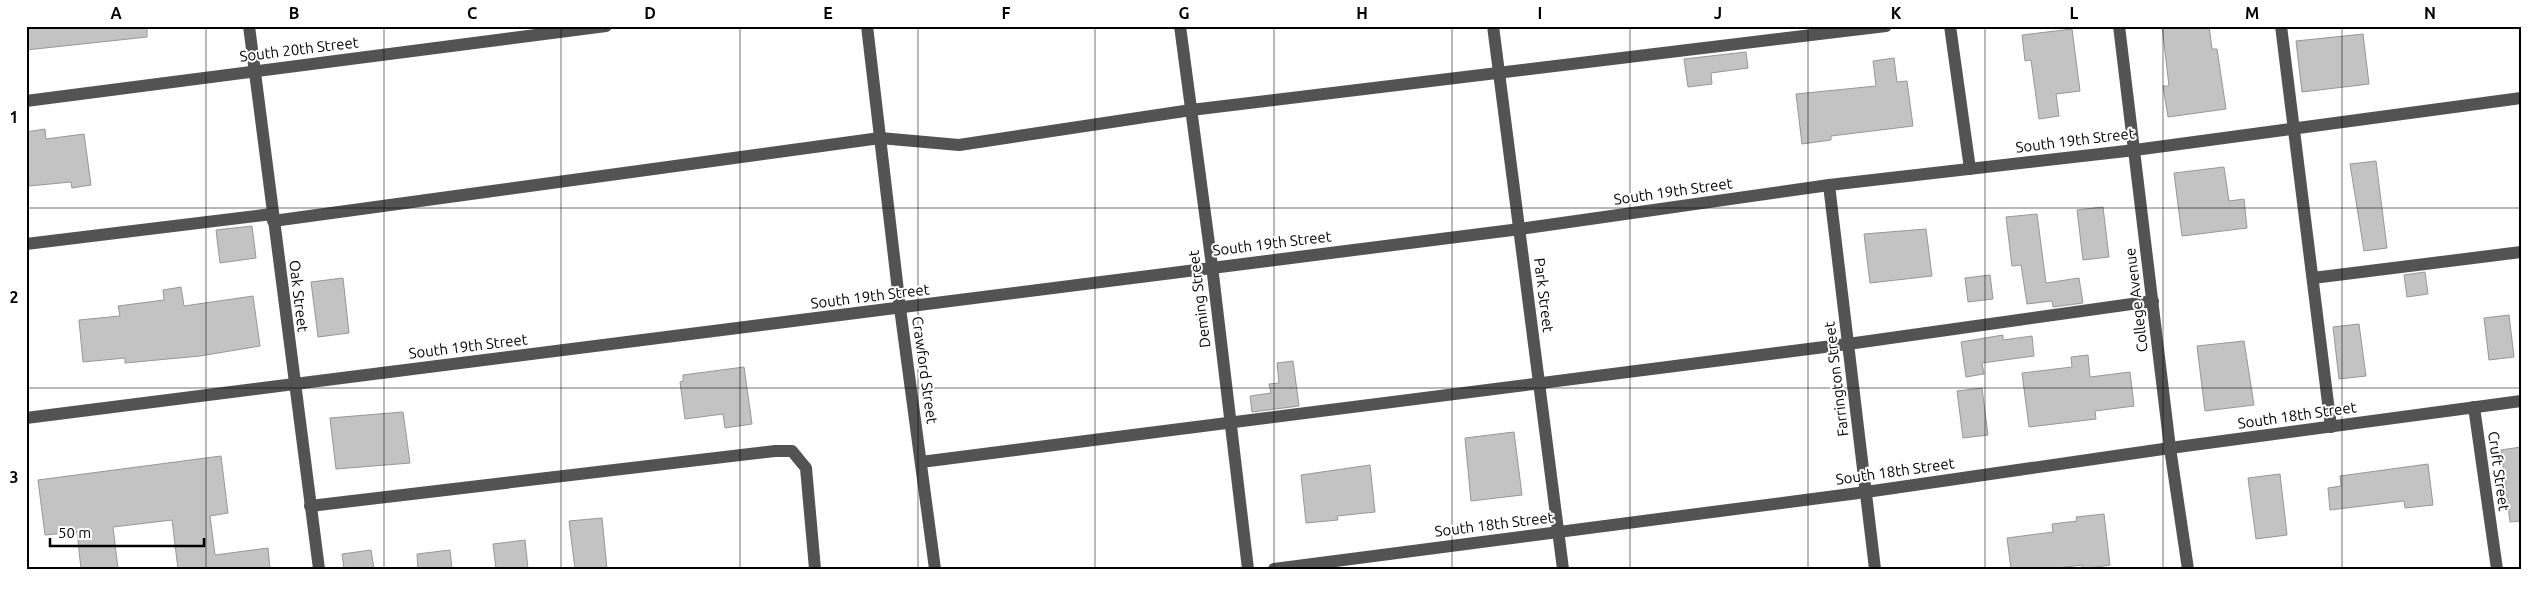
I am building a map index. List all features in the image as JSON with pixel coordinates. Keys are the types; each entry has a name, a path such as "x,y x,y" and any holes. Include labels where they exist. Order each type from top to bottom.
{"street":[{"name":"Oak Street","path":"249,26 319,569"},
{"name":"South 20th Street","path":"26,101 606,26"},
{"name":"Crawford Street","path":"867,26 900,308 935,569"},
{"name":"Deming Street","path":"1180,26 1212,266 1248,569"},
{"name":"Park Street","path":"1494,26 1563,569"},
{"path":"26,244 273,218 880,138 959,144 1191,110 1886,26"},
{"path":"1950,26 1970,169"},
{"name":"College Avenue","path":"2119,26 2170,448 2188,569"},
{"path":"2281,26 2331,426"},
{"name":"South 19th Street","path":"26,418 1520,228 1829,185 2135,150 2521,98"},
{"name":"Farrington Street","path":"1829,185 1875,569"},
{"path":"2313,278 2521,252"},
{"path":"921,462 1848,344 2153,302"},
{"name":"South 18th Street","path":"1274,569 1866,492 2170,448 2521,401"},
{"name":"Cruft Street","path":"2474,407 2497,569"},
{"path":"310,506 765,452 792,451 806,468 815,569"}],"building":[{"path":"26,26 147,26 147,37 26,50"},
{"path":"2162,26 2209,26 2212,49 2217,49 2226,109 2168,117 2163,86 2169,86"},
{"path":"2072,29 2080,91 2056,94 2059,116 2039,119 2031,60 2025,61 2022,35"},
{"path":"2363,34 2369,84 2302,92 2296,41"},
{"path":"1746,52 1748,68 1711,73 1712,84 1688,87 1684,59"},
{"path":"1894,58 1897,82 1907,81 1913,126 1831,136 1831,140 1802,144 1796,94 1876,86 1873,61"},
{"path":"45,129 46,139 84,134 91,185 72,188 71,182 29,186 26,132"},
{"path":"2376,161 2387,248 2364,251 2350,164"},
{"path":"2224,167 2229,201 2244,199 2247,228 2182,236 2174,173"},
{"path":"2103,207 2109,257 2083,260 2077,210"},
{"path":"2037,214 2046,283 2079,278 2083,303 2053,307 2052,301 2027,304 2021,265 2012,266 2006,217"},
{"path":"252,226 256,258 220,263 216,230"},
{"path":"1926,229 1932,276 1870,283 1864,234"},
{"path":"2425,272 2428,294 2407,297 2404,275"},
{"path":"1990,275 1993,299 1968,302 1965,278"},
{"path":"343,278 349,333 318,337 311,282"},
{"path":"181,287 184,306 253,296 260,346 200,356 125,363 125,358 83,362 79,320 120,316 118,306 164,300 163,290"},
{"path":"2509,315 2514,357 2489,360 2484,318"},
{"path":"2359,324 2366,376 2339,379 2333,327"},
{"path":"2003,335 2003,340 2032,336 2034,356 1982,363 1984,374 1966,377 1961,342"},
{"path":"2244,341 2254,405 2205,411 2197,346"},
{"path":"2088,355 2090,377 2130,372 2134,406 2095,411 2096,419 2029,427 2022,373 2072,367 2071,357"},
{"path":"1293,361 1299,406 1252,412 1250,396 1271,393 1269,384 1279,383 1277,363"},
{"path":"744,367 752,424 725,428 723,414 685,419 680,382 683,381 683,375"},
{"path":"1982,388 1988,435 1963,438 1957,391"},
{"path":"403,412 410,463 336,469 330,418"},
{"path":"1514,432 1522,495 1471,501 1465,438"},
{"path":"2521,447 2521,521 2510,522 2501,450"},
{"path":"221,456 228,513 210,516 215,555 268,548 270,569 178,569 172,520 113,527 118,569 81,569 77,532 45,535 38,480"},
{"path":"2428,464 2433,505 2405,508 2404,501 2330,510 2328,488 2341,486 2340,476"},
{"path":"1370,465 1375,512 1337,516 1338,520 1306,523 1301,475"},
{"path":"2280,474 2287,535 2256,539 2248,478"},
{"path":"2104,514 2110,565 2082,569 2082,565 2050,569 2011,569 2007,538 2053,532 2052,524 2077,521 2076,517"},
{"path":"602,518 607,569 575,569 569,521"},
{"path":"525,540 528,569 496,569 493,544"},
{"path":"371,550 374,569 344,569 342,554"},
{"path":"450,550 452,569 418,569 417,554"}]}
